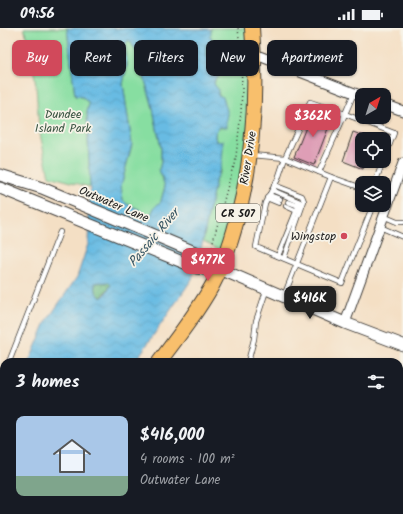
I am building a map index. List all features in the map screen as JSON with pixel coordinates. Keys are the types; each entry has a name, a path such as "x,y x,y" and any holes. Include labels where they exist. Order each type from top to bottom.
{"main road":[{"name":"River Drive","path":"252,28 253,40"},
{"name":"River Drive","path":"166,358 200,305 220,269 236,224 253,136 255,76"}],"street":[{"path":"259,56 355,93"},
{"path":"391,107 403,111"},
{"path":"391,188 403,163"},
{"name":"Outwater Lane","path":"0,175 61,196 205,257 220,269 346,323 403,345"},
{"name":"Outwater Lane","path":"0,188 55,209 197,268 212,270 220,269"},
{"path":"346,323 380,227 384,212"}],"lane":[{"path":"319,172 345,114 355,99"},
{"path":"370,212 342,283 256,247 262,214 269,194 310,102 394,133 391,141"},
{"path":"250,154 285,158 355,186"},
{"path":"284,296 331,177"},
{"path":"274,185 302,196 304,201 284,258"},
{"path":"269,194 279,201"},
{"path":"269,194 299,200 300,202 278,256"},
{"path":"287,204 298,208"},
{"path":"383,216 398,222 403,222"},
{"path":"380,227 403,237"},
{"path":"11,358 60,232"},
{"path":"249,358 254,339 256,321 267,288"}],"path":[{"path":"205,257 232,170 235,165 242,88 238,28"}],"green space":[{"name":"Dundee Island Park","path":"24,28 67,28 70,54 70,76 73,76 75,96 83,97 89,104 87,112 90,187 49,176 39,129 34,76 62,76 62,40 28,40"},
{"path":"211,28 251,28 252,40 207,40"},
{"name":"Dundee Island Park","path":"128,40 130,41 134,48 134,76 144,76 152,104 161,148 161,162 159,170 165,186 161,201 154,208 151,215 147,216 141,210 127,204 123,200 121,186 132,144 123,84 125,76 126,76 127,65 126,43"},
{"path":"217,76 255,76 256,88 227,253 203,241 216,178 220,172 221,142 216,141 215,136 217,130 224,126 228,114 214,84"},
{"path":"108,282 111,285 101,298 96,292 95,283"}],"water":[{"name":"Passaic River","path":"67,28 211,29 211,34 209,36 212,37 210,40 206,40 206,76 218,76 218,78 215,79 214,84 218,89 218,95 223,97 228,114 227,127 219,127 215,135 216,141 221,142 223,139 223,154 216,178 203,241 192,279 138,358 31,358 46,322 77,277 88,244 90,187 87,112 89,104 83,97 75,96 73,76 125,76 123,84 132,144 121,186 123,200 127,204 141,210 147,216 151,215 154,208 161,201 165,186 159,170 161,162 161,148 152,104 144,76 198,76 198,40 134,40 134,48 128,40 126,43 126,40 70,40 70,54","holes":["108,282 111,285 105,295 101,298 96,292 95,283"]}],"building":[{"path":"313,110 332,118 314,165 294,157"},
{"path":"353,132 355,133 355,166 343,161"}],"place":[{"name":"Wingstop","path":"344,236"}]}
